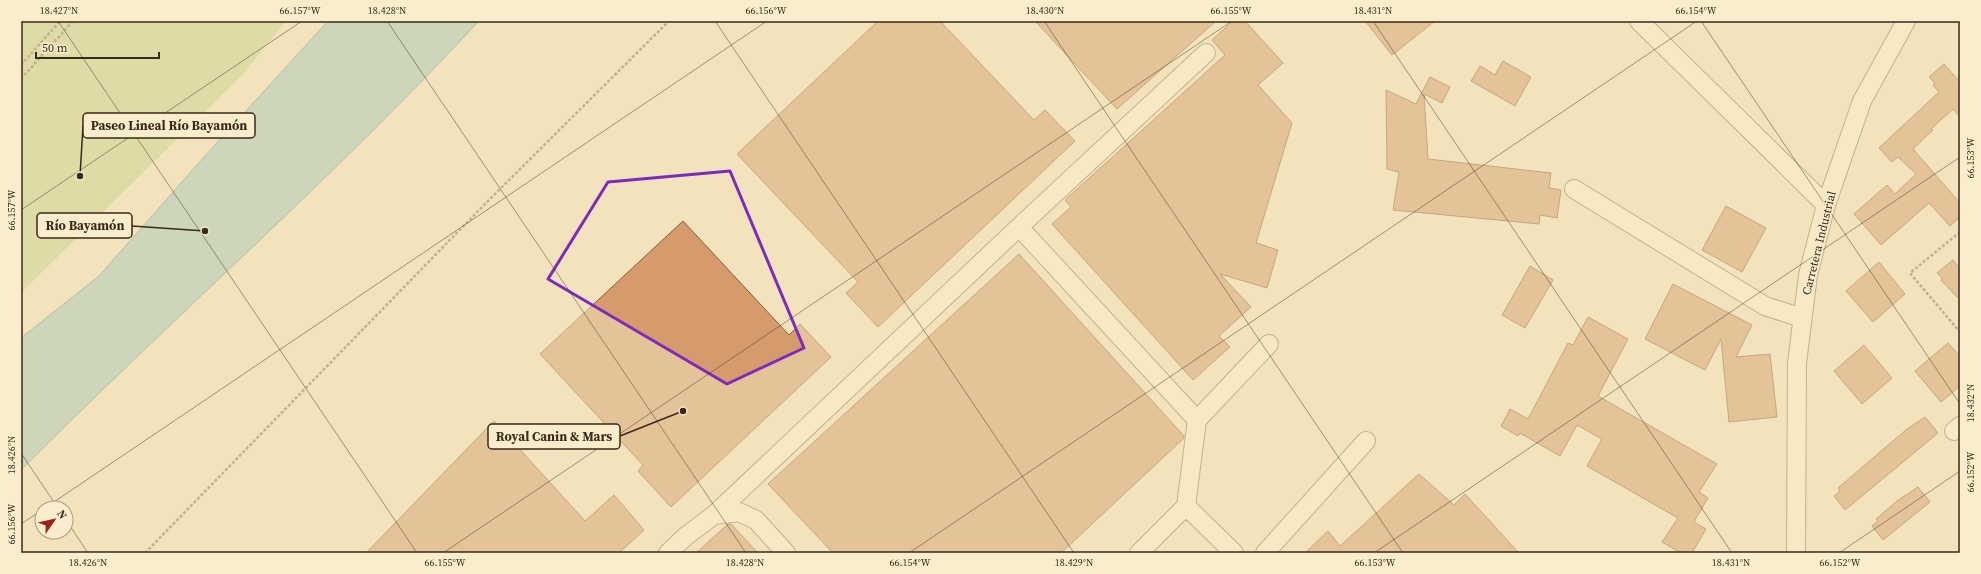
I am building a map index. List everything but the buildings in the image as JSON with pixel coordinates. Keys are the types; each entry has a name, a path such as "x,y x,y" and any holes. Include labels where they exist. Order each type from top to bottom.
{"street":[{"path":"1639,21 1826,205"},
{"name":"Carretera Industrial","path":"1796,553 1798,363 1808,275 1826,205 1862,101 1906,21"},
{"path":"668,553 686,536 714,515 1206,53"},
{"path":"1574,189 1765,306 1802,318"},
{"path":"1019,227 1197,420"},
{"path":"1140,553 1186,506 1197,420 1269,344"},
{"path":"1265,553 1366,441"},
{"path":"1186,506 1234,553"},
{"path":"714,515 739,512 756,520 786,553"}],"path":[{"path":"21,65 60,21"},
{"path":"21,79 73,21"},
{"path":"145,553 484,204 669,21"},
{"path":"1960,232 1910,273 1960,332"}],"highlighted area":[{"path":"730,171 804,348 727,384 548,279 608,182"}],"green space":[{"path":"21,21 286,21 244,73 21,293"}],"water":[{"path":"328,21 479,21 368,136 21,470 21,338 99,276 204,157"}],"place":[{"name":"Paseo Lineal Río Bayamón","path":"80,176"},
{"name":"Río Bayamón","path":"205,231"},
{"name":"Royal Canin & Mars","path":"683,411"}]}
